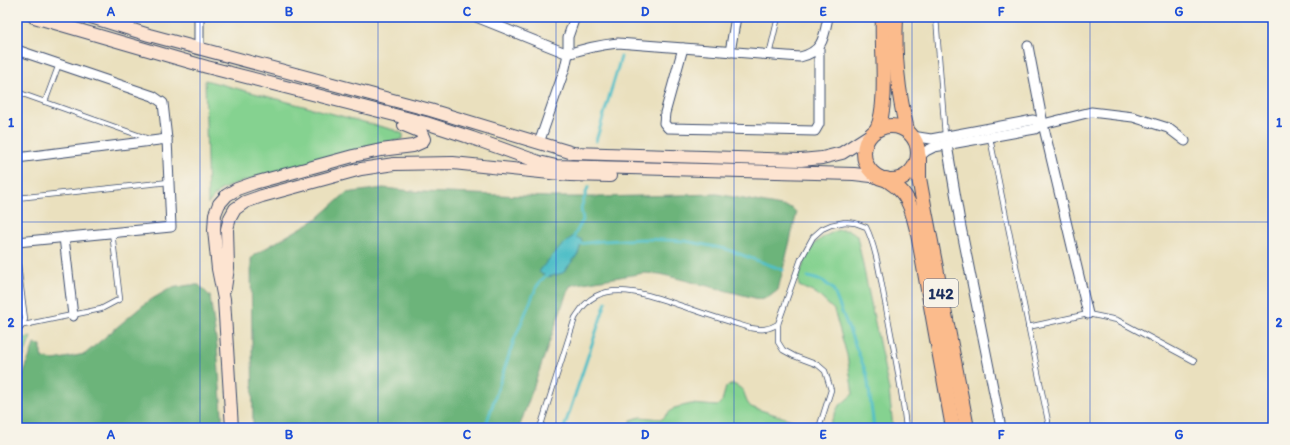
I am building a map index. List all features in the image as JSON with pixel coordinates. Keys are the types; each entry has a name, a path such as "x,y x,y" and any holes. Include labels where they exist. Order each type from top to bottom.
{"main road":[{"path":"34,17 207,66 426,124 472,138 539,162 556,166 854,174 895,180 911,172 919,157"},
{"path":"91,17 199,48 430,110 573,153 801,160 822,158 842,153 884,126 900,126 909,133"},
{"name":"142","path":"883,17 884,90 882,111 874,132 866,142 864,158 870,169 900,190 906,198 912,211 918,234 953,428"},
{"name":"142","path":"896,17 895,29 899,91 909,133 918,146 919,178 967,428"},
{"path":"207,66 284,92 410,127 421,132 424,139 418,145 381,150 353,156 254,183 237,189 227,195 219,204 215,214 214,230 218,269 224,299 232,428"},
{"path":"224,299 228,268 227,229 230,218 235,209 245,202 262,196 329,177 361,169 394,164 423,162 453,163 570,175 632,176 696,170"}],"street":[{"path":"198,17 199,48"},
{"path":"476,17 568,54 599,45 618,43 800,57 808,55 820,46"},
{"path":"539,143 562,80 568,54 568,37 575,17"},
{"path":"730,52 736,17"},
{"path":"683,48 665,113 664,123 668,128 815,131 819,124 820,46 828,17"},
{"path":"1028,46 1043,124 1088,314"},
{"path":"17,50 153,96 163,104 167,139 171,226 17,242"},
{"path":"909,133 931,139 946,141 990,138 1035,129 1043,124 1091,112 1133,117 1168,128 1185,141"},
{"path":"919,157 926,151 946,141 1033,120 1043,124"},
{"path":"17,158 167,139"},
{"path":"946,141 960,222 1000,428"},
{"path":"64,237 73,316"}],"lane":[{"path":"769,55 778,17"},
{"path":"936,17 946,141"},
{"path":"45,102 59,64"},
{"path":"17,92 154,141"},
{"path":"990,138 1048,421 1045,428"},
{"path":"17,198 169,182"},
{"path":"818,428 831,390 825,371 818,365 783,350 778,342 778,324 801,259 813,237 822,229 845,222 855,223 866,227 871,237 903,401 906,428"},
{"path":"18,326 73,316 101,309 120,299 112,232"},
{"path":"17,257 24,319 24,322 18,326"},
{"path":"540,428 575,318 585,304 596,296 609,292 645,294 750,328 762,330 770,329 778,324"},
{"path":"1028,327 1088,314 1117,320 1194,361"}],"green space":[{"path":"205,80 394,130 403,134 403,139 351,151 234,184 219,191 208,204"},
{"path":"383,188 422,192 549,197 717,194 792,208 796,212 796,216 778,290 769,297 759,299 660,274 644,273 570,286 519,428 253,428 251,259 254,255 318,218 346,193"},
{"path":"838,230 851,231 857,236 889,390 893,428 828,428 838,407 853,394 847,355 834,310 817,294 799,286 798,278 808,253 815,243"},
{"path":"199,285 210,296 217,346 223,428 17,428 17,392 34,344 41,345 41,355 43,358 54,360 85,354 147,302 171,288"},
{"path":"31,337 17,374 17,339"},
{"path":"733,384 742,389 746,400 751,407 817,428 628,428 631,420 640,417 662,419 674,408 691,404 717,406 722,401 726,387"}],"water":[{"path":"572,237 582,240 578,254 563,273 548,277 539,272 554,253"}],"waterway":[{"path":"596,141 621,57"},
{"path":"576,240 574,236 583,220 581,208 588,187"},
{"path":"578,244 602,241 645,239 685,241 726,249 783,270"},
{"path":"485,428 514,340 537,286 545,276 548,275"},
{"path":"808,277 823,281 833,289 867,375 874,428"},
{"path":"564,428 606,302"}]}
